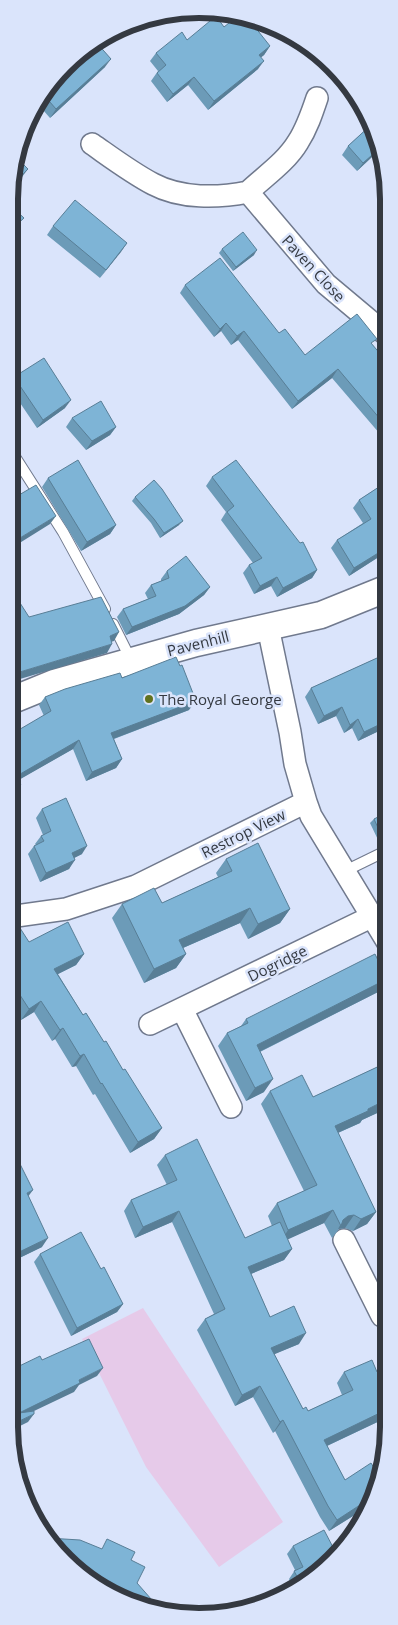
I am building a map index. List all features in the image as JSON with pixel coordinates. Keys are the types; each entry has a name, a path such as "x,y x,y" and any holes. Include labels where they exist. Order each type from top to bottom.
{"street":[{"path":"92,144 155,185 188,195 209,197 248,192 273,170 298,143 318,98"},
{"name":"Paven Close","path":"248,192 326,284 380,329"},
{"name":"Pavenhill","path":"18,698 54,683 196,643 321,615 380,591"},
{"path":"268,627 295,764 306,802 312,816 380,930"},
{"name":"Restrop View","path":"18,916 66,908 136,886 306,802"},
{"name":"Dogridge","path":"150,1024 371,917"},
{"path":"182,1009 230,1107"},
{"path":"344,1240 380,1312"}],"lane":[{"path":"18,462 62,532 109,616 131,661"},
{"path":"345,871 380,854"}],"shaded area":[{"path":"143,1308 283,1522 219,1567 146,1467 82,1339"}],"building":[{"path":"213,18 218,19 224,27 232,21 254,26 270,46 259,55 264,61 214,101 194,77 173,94 157,73 166,65 156,53 182,32 187,40"},
{"path":"100,47 111,59 56,109 48,98 79,63"},
{"path":"367,129 374,153 363,163 348,146"},
{"path":"21,162 28,169 19,178"},
{"path":"75,200 127,243 106,270 53,226"},
{"path":"18,212 24,218 18,224"},
{"path":"243,232 257,250 236,267 222,249"},
{"path":"220,258 279,333 285,329 305,355 357,314 377,339 371,343 380,354 380,419 338,369 298,401 244,331 237,336 226,323 220,329 185,285"},
{"path":"44,358 71,400 43,420 18,383 18,374"},
{"path":"101,401 116,427 92,441 72,418"},
{"path":"78,460 116,525 87,542 48,478"},
{"path":"236,460 300,543 303,542 317,570 283,588 277,577 260,586 249,565 262,558 227,512 234,506 212,477"},
{"path":"154,480 183,521 164,533 135,497"},
{"path":"36,485 56,516 18,539 18,494 19,495"},
{"path":"380,486 380,552 354,568 337,540 371,519 359,500"},
{"path":"186,556 210,587 185,606 132,627 123,609 156,596 151,585 169,578 167,571"},
{"path":"101,597 119,632 110,636 112,644 18,673 18,600 29,617"},
{"path":"176,657 180,666 182,665 196,701 111,733 122,759 92,772 79,740 18,775 18,730 51,711 45,697 65,689 120,673 122,678"},
{"path":"380,657 380,724 364,732 358,719 350,725 342,707 324,716 311,688"},
{"path":"66,798 87,846 72,853 75,860 46,873 34,846 44,841 41,836 51,831 42,809"},
{"path":"380,816 380,832 374,819"},
{"path":"258,843 290,909 258,924 250,908 179,940 186,954 154,969 122,904 154,888 162,903 232,871 226,859"},
{"path":"68,922 84,954 54,969 83,1015 86,1013 104,1042 106,1041 162,1128 138,1142 84,1054 80,1056 63,1028 60,1030 41,1001 29,1009 18,992 18,929 20,928 29,942"},
{"path":"375,954 380,964 380,983 257,1045 273,1079 255,1088 227,1033 248,1023 246,1019"},
{"path":"380,1066 380,1103 368,1109 368,1111 335,1126 376,1212 361,1219 354,1215 348,1216 343,1220 341,1226 333,1210 288,1230 277,1203 317,1185 270,1091 302,1075 313,1097"},
{"path":"197,1139 245,1238 280,1222 292,1249 248,1267 270,1317 294,1306 306,1333 271,1348 303,1409 306,1407 308,1411 353,1390 344,1372 372,1360 377,1372 380,1371 380,1413 324,1440 345,1480 371,1463 375,1469 361,1507 360,1505 337,1520 283,1420 280,1422 260,1386 242,1395 205,1319 225,1309 179,1211 143,1227 131,1200 177,1180 165,1155"},
{"path":"18,1160 33,1190 27,1193 48,1238 18,1253"},
{"path":"81,1232 101,1269 104,1267 123,1304 77,1328 40,1254"},
{"path":"89,1339 103,1368 79,1380 80,1383 19,1413 34,1411 34,1414 18,1422 18,1367 40,1356 42,1360"},
{"path":"324,1530 333,1548 298,1578 294,1571 303,1567 293,1546"},
{"path":"57,1539 80,1540 102,1549 107,1539 135,1552 131,1560 145,1567 137,1583 153,1601 130,1594 98,1577 79,1562"}],"place":[{"name":"The Royal George","path":"149,699"}]}
